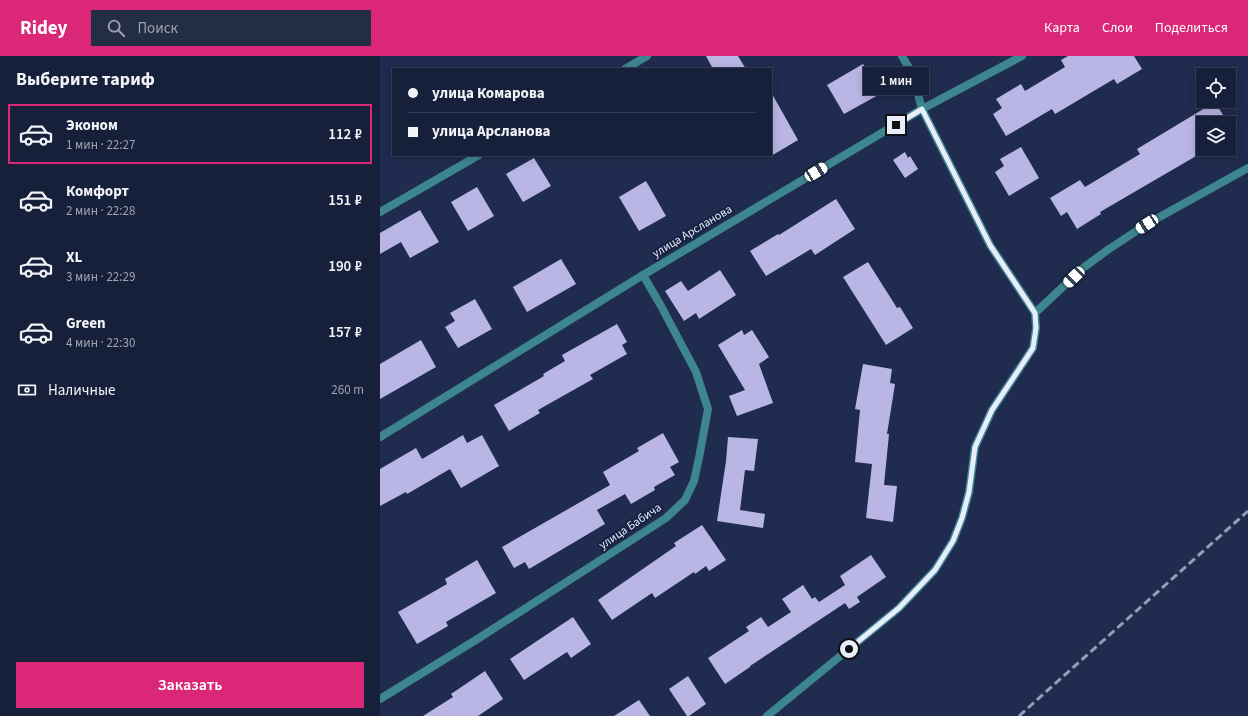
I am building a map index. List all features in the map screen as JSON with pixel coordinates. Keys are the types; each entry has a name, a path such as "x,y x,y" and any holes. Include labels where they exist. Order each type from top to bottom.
{"street":[{"path":"627,68 647,56"},
{"path":"767,716 899,608 935,570 953,541 962,518 969,492 975,447 992,410 1033,348 1036,328 1035,313 990,245 922,109 912,73 902,56"},
{"name":"улица Арсланова","path":"380,437 643,275 922,109 1022,56"},
{"path":"380,212 477,156"},
{"path":"1035,313 1083,268 1109,249 1147,224 1248,168"},
{"name":"улица Бабича","path":"380,699 479,638 660,522 684,500 694,480 708,409 696,372 643,275"}],"building":[{"path":"706,56 738,56 745,68 712,68"},
{"path":"1068,56 1134,56 1142,69 1117,84 1114,79 1055,114 1052,109 1006,136 993,114 1002,108 996,99 1021,84 1025,91 1065,67 1061,60"},
{"path":"863,64 880,94 844,114 827,85"},
{"path":"772,94 798,140 772,155"},
{"path":"1205,108 1219,108 1224,116 1196,116 1196,156 1100,212 1101,214 1077,229 1067,212 1061,216 1050,198 1080,180 1085,187 1140,154 1137,149"},
{"path":"1021,147 1039,178 1009,196 995,172 1004,166 1000,159"},
{"path":"905,152 908,158 910,156 918,169 905,178 893,160"},
{"path":"534,158 551,186 523,202 506,174"},
{"path":"646,181 666,216 639,231 619,197"},
{"path":"477,187 494,216 468,231 451,202"},
{"path":"836,199 855,229 815,255 811,249 766,276 750,251 778,234 779,235"},
{"path":"420,210 439,242 410,258 401,242 380,254 380,233"},
{"path":"561,259 576,284 527,312 513,287"},
{"path":"868,262 897,308 900,307 913,328 886,345 843,277"},
{"path":"720,270 736,295 699,319 696,313 684,321 665,291 681,281 688,291"},
{"path":"475,299 492,329 458,348 445,327 455,321 450,313"},
{"path":"617,324 627,342 622,345 627,354 590,375 593,379 538,410 540,413 509,431 494,405 544,376 543,374 565,361 562,355"},
{"path":"742,330 744,335 752,330 769,357 759,364 773,403 737,416 729,396 745,390 718,345"},
{"path":"421,340 436,367 380,399 380,364"},
{"path":"863,364 892,369 890,383 895,384 887,434 889,434 884,485 897,486 893,522 866,518 872,464 855,462 860,410 855,409"},
{"path":"663,433 679,462 670,467 675,475 654,487 655,490 631,504 625,494 597,510 605,524 529,569 525,562 514,568 502,547 610,485 603,472 639,451 637,448"},
{"path":"463,435 467,443 482,435 499,466 461,488 450,469 407,494 406,492 380,506 380,469 416,448 422,459"},
{"path":"728,437 758,439 754,471 745,470 740,510 765,514 763,528 717,521"},
{"path":"702,525 726,560 709,571 706,566 695,574 694,572 655,598 652,593 612,620 598,600 676,546 674,543"},
{"path":"871,555 886,577 857,597 860,602 849,609 845,603 725,684 708,658 749,631 746,627 761,617 768,627 791,612 782,599 803,585 812,599 815,597 819,602 845,585 840,576"},
{"path":"477,560 496,593 446,622 448,626 417,644 398,612 447,584 445,579"},
{"path":"573,617 591,644 571,658 567,652 524,680 510,659"},
{"path":"485,671 503,699 478,716 423,716 453,697 451,694"},
{"path":"688,676 706,704 687,716 669,689"},
{"path":"639,700 650,716 614,716"}],"railway":[{"path":"1019,716 1248,511"}],"route":[{"path":"849,649 899,608 935,570 953,541 962,518 969,492 975,447 992,410 1033,348 1036,328 1035,313 990,245 922,109 896,125"}]}
